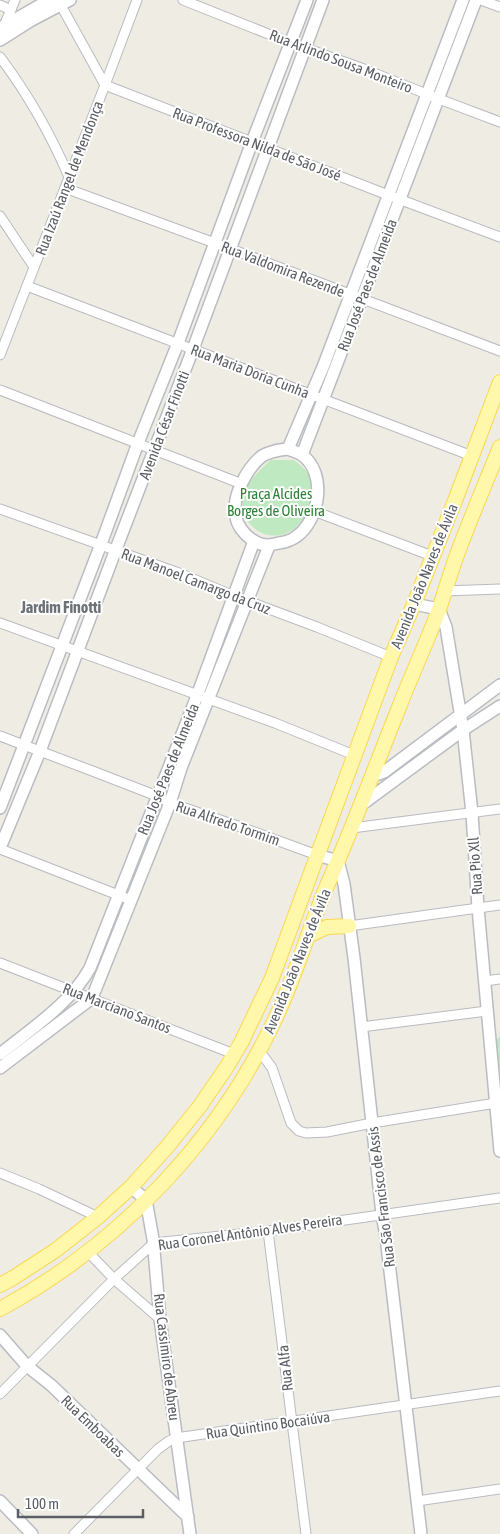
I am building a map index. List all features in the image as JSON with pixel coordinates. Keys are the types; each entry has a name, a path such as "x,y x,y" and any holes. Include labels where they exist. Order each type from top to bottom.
{"main road":[{"name":"Avenida João Naves de Ávila","path":"0,1285 56,1250 98,1217 131,1186 167,1147 200,1106 234,1054 272,978 391,657 414,604 500,382"},
{"name":"Avenida João Naves de Ávila","path":"0,1309 88,1252 146,1200 168,1177 222,1111 246,1073 277,1015 316,913 439,609 459,551 500,447"},
{"path":"308,936 327,927 349,926"}],"street":[{"path":"2,27 15,0"},
{"path":"2,27 49,0"},
{"name":"Rua Izaú Rangel de Mendonça","path":"0,355 136,0"},
{"name":"Rua Arlindo Sousa Monteiro","path":"183,0 306,49 364,69 500,122"},
{"name":"Avenida César Finotti","path":"0,808 307,0"},
{"name":"Avenida César Finotti","path":"0,849 40,751 324,0"},
{"name":"Rua José Paes de Almeida","path":"288,449 311,395 463,0"},
{"name":"Rua José Paes de Almeida","path":"302,455 476,0"},
{"path":"481,0 500,7"},
{"path":"0,40 63,2 105,85"},
{"path":"0,5 11,10"},
{"path":"0,57 19,84 38,117 61,158 69,177"},
{"name":"Rua Professora Nilda de São José","path":"105,85 500,237"},
{"name":"Rua Valdomira Rezende","path":"65,188 500,351"},
{"path":"0,216 34,267"},
{"name":"Rua Maria Doria Cunha","path":"27,286 472,456"},
{"path":"0,390 242,484"},
{"path":"288,449 302,455 311,466 317,478 319,491 314,511 305,528 288,541 269,546 254,541 240,528 236,518 237,494 245,477 262,456 278,450 288,449"},
{"name":"Rua Manoel Camargo da Cruz","path":"0,509 116,549 391,657"},
{"path":"314,511 432,556"},
{"name":"Rua José Paes de Almeida","path":"0,1054 37,1025 73,991 83,981 90,968 197,696 254,541"},
{"name":"Rua José Paes de Almeida","path":"92,998 170,803 181,768 269,546"},
{"path":"444,591 500,589"},
{"path":"414,604 439,609"},
{"name":"Rua Pio Xll","path":"439,609 446,627 463,730 472,814 478,908 500,1151"},
{"path":"0,623 140,673 197,696 276,723 354,755"},
{"path":"373,774 384,772 500,685"},
{"path":"361,805 463,730 494,714 500,706"},
{"name":"Rua Alfredo Tormim","path":"0,736 157,796 170,803 317,855"},
{"path":"352,828 500,809"},
{"path":"0,849 131,900"},
{"path":"317,855 338,861"},
{"name":"Rua São Francisco de Assis","path":"338,861 344,884 421,1534"},
{"path":"349,926 500,905"},
{"name":"Rua Marciano Santos","path":"0,963 234,1054"},
{"path":"485,980 500,979"},
{"path":"0,1068 92,998"},
{"path":"361,1027 487,1011"},
{"path":"257,1052 272,1068 291,1123 300,1131 306,1133 326,1132 372,1122 496,1103"},
{"path":"0,1173 98,1217"},
{"path":"131,1186 146,1200"},
{"name":"Rua Coronel Antônio Alves Pereira","path":"0,1394 114,1279 154,1243 268,1231 500,1198"},
{"name":"Rua Cassimiro de Abreu","path":"146,1200 154,1243 160,1318 190,1534"},
{"name":"Rua Alfa","path":"268,1231 306,1534"},
{"path":"88,1252 114,1279 160,1318"},
{"name":"Rua Emboabas","path":"0,1335 27,1366 50,1385 188,1517"},
{"name":"Rua Quintino Bocaiúva","path":"74,1534 158,1449 176,1438 500,1391"},
{"path":"417,1501 500,1489"},
{"path":"0,1502 32,1534"}],"green space":[{"name":"Praça Alcides Borges de Oliveira","path":"271,460 294,460 308,473 311,485 309,507 299,524 287,533 274,536 262,533 251,525 244,514 243,501 250,481"},
{"path":"500,1036 500,1097 494,1047 496,1040"}],"district":[{"name":"Jardim Finotti","path":"61,607"}]}
